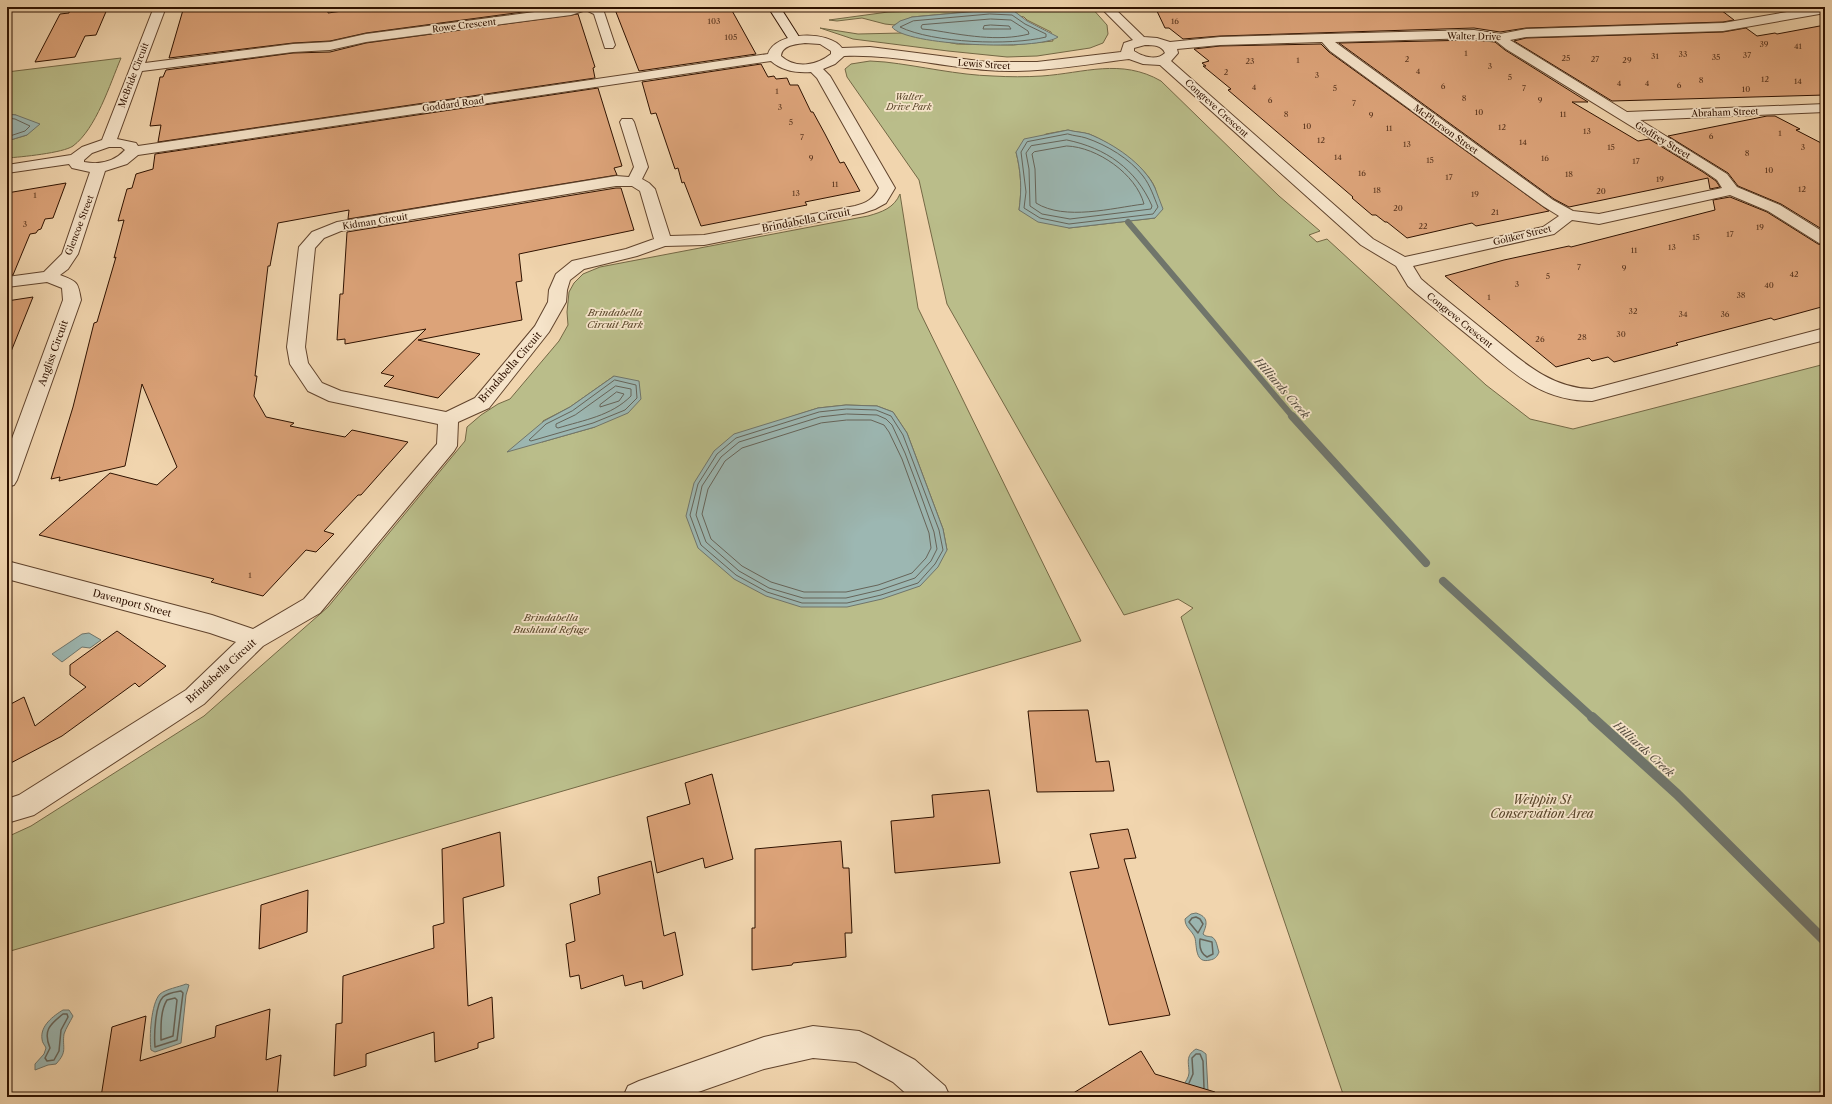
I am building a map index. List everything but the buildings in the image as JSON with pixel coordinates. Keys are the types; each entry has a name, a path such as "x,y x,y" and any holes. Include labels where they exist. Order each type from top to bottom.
{"street":[{"name":"McBride Circuit","path":"109,143 111,133 137,68 154,19 160,7"},
{"name":"Rowe Crescent","path":"137,68 293,48 330,46 366,38 571,11 584,7"},
{"path":"589,7 599,12 609,45"},
{"path":"774,7 795,40"},
{"path":"1106,7 1141,41"},
{"name":"Walter Drive","path":"1165,53 1220,41 1474,34 1500,38 1526,32 1723,27 1825,9"},
{"name":"McPherson Street","path":"1326,38 1334,48 1541,198 1569,215"},
{"name":"Godfrey Street","path":"1500,38 1510,46 1709,168 1722,177 1732,190 1774,208 1825,240"},
{"path":"805,39 824,41 836,47 838,52 837,56 832,61 814,67 793,67 784,65 774,57 773,53 776,49 787,42 795,40 805,39"},
{"path":"1141,41 1158,42 1165,53 1147,60 1130,55 1126,49 1128,46 1141,41"},
{"name":"Lewis Street","path":"838,52 870,51 987,66 1037,66 1130,55"},
{"name":"Congreve Crescent","path":"1165,53 1367,242 1403,263 1414,282 1422,289 1529,376 1550,387 1580,396 1592,396 1825,334"},
{"name":"Goddard Road","path":"133,151 774,57"},
{"name":"Brindabella Circuit","path":"7,811 25,806 195,697 255,639 312,606 447,446 448,420 482,402 543,328 557,302 558,290 562,278 578,265 631,253 663,241 704,240 862,210 880,200 887,188 823,76 814,67"},
{"path":"1818,109 1825,118"},
{"name":"Abraham Street","path":"1624,116 1818,109"},
{"path":"627,122 641,167 634,181 644,186 647,190 663,241"},
{"path":"7,169 76,159 88,150 109,143 127,144 131,146 133,151 121,161 99,168 86,168 77,165 76,159"},
{"name":"Glencoe Street","path":"49,277 62,265 70,254 99,168"},
{"name":"Kidman Circuit","path":"448,420 336,396 315,387 299,364 296,347 307,247 318,235 337,228 616,181 634,181"},
{"path":"1569,215 1599,219 1732,190"},
{"name":"Goliker Street","path":"1403,263 1548,231 1569,215"},
{"name":"Angliss Circuit","path":"7,282 49,277 70,286 72,300 7,480"},
{"name":"Davenport Street","path":"7,570 212,624 255,639"},
{"path":"638,1097 764,1053 813,1042 860,1047 904,1071 934,1097"}],"green space":[{"path":"1036,7 1091,7 1107,25 1108,34 1103,43 1090,48 1037,56 1007,57 853,39 820,28 858,34 902,33 957,44 1013,45 1053,41 1051,32 1024,17 990,10 912,17 894,25 862,18 837,21 829,20 888,12"},
{"path":"121,58 102,105 89,129 73,146 51,153 7,158 7,141 27,135 16,115 7,114 7,72"},
{"path":"870,61 885,62 966,74 1011,77 1042,76 1088,70 1117,69 1131,70 1146,74 1161,81 1279,196 1320,231 1309,235 1317,242 1327,239 1486,385 1530,419 1573,429 1825,364 1825,1097 1344,1097 1181,617 1193,608 1178,599 1124,615 947,304 919,180 847,77 845,69 851,64","holes":["1068,130 1089,134 1107,143 1126,156 1144,172 1151,180 1156,191 1155,218 1069,228 1019,210 1020,181 1016,152 1046,134"]},
{"name":"Brindabella Bushland Refuge","path":"900,194 918,308 1081,641 7,952 7,837 31,826 204,716 328,607 465,441 467,427 481,415 498,404 510,399 559,341 568,325 567,312 569,292 574,283 583,274 600,267 868,216 887,209","holes":["614,376 595,427 542,442 543,421 570,407","846,405 877,406 893,412 907,433 943,529 947,550 781,420 818,408"]}],"water":[{"path":"990,10 1014,11 1027,21 1058,37 1046,41 1026,44 973,44 921,39 902,33 892,27 900,21 912,17"},
{"path":"7,114 16,115 40,124 27,135 7,141"},
{"path":"1068,130 1087,133 1099,138 1118,149 1144,171 1155,188 1163,209 1155,218 1069,228 1038,222 1019,210 1020,181 1016,152 1024,139"},
{"path":"614,376 639,381 641,399 628,413 595,427 507,452 544,421 570,407"},
{"path":"846,405 877,406 893,412 907,433 943,529 947,550 938,567 920,586 882,599 847,607 801,607 766,596 734,579 698,548 686,516 694,483 714,451 734,434 818,408"},
{"path":"89,633 101,640 90,648 82,647 62,662 52,654 82,634"},
{"path":"1196,913 1203,917 1206,921 1203,934 1212,937 1217,944 1219,952 1216,958 1212,960 1205,961 1199,957 1195,938 1186,925 1185,919 1191,914"},
{"path":"186,984 189,985 186,995 181,1043 155,1052 151,1050 150,1037 151,1021 157,998 160,994 169,989"},
{"path":"63,1010 69,1010 73,1016 64,1034 64,1049 62,1056 56,1064 48,1065 35,1070 35,1064 44,1054 46,1048 42,1040 43,1030 51,1018"},
{"path":"1196,1049 1206,1054 1208,1091 1184,1085 1189,1075 1188,1063 1190,1054"}],"waterway":[{"name":"Hilliards Creek","path":"1128,222 1293,417"},
{"name":"Hilliards Creek","path":"1292,416 1426,563"},
{"name":"Hilliards Creek","path":"1443,581 1593,718"},
{"name":"Hilliards Creek","path":"1592,717 1677,794 1825,941"}],"park label":[{"name":"Walter Drive Park","path":"909,102"},
{"name":"Brindabella Circuit Park","path":"615,318"},
{"name":"Weippin St Conservation Area","path":"1542,806"}]}
